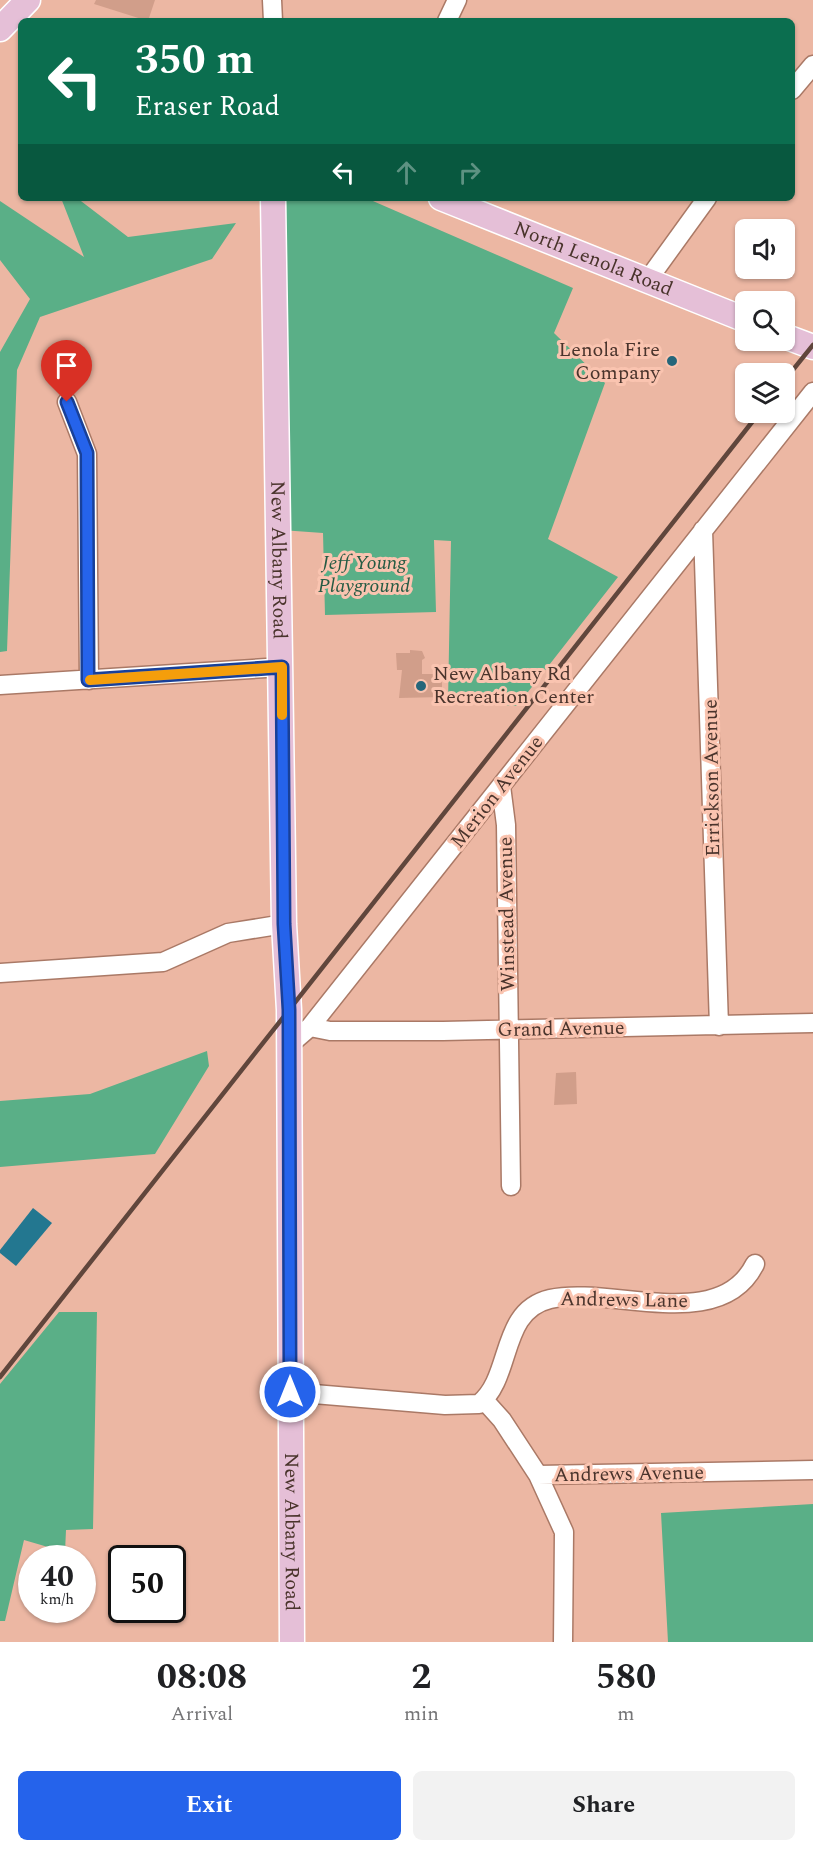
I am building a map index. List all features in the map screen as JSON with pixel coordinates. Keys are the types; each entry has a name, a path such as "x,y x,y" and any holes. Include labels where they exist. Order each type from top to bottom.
{"main road":[{"path":"6,29 28,0"},
{"name":"New Albany Road","path":"273,201 278,599 282,667 284,924 289,1010 291,1642"},
{"name":"North Lenola Road","path":"448,201 735,316"},
{"path":"795,340 813,347"}],"street":[{"path":"272,0 273,18"},
{"path":"448,18 457,0"},
{"path":"795,86 813,64"},
{"path":"647,281 705,201"},
{"name":"Merion Avenue","path":"288,1046 310,1027 813,392"},
{"path":"67,402 87,453 88,680"},
{"name":"Errickson Avenue","path":"704,530 719,1026"},
{"path":"0,685 282,667"},
{"name":"Winstead Avenue","path":"501,786 506,825 505,907 510,1186"},
{"path":"0,973 163,962 228,933 284,924"},
{"name":"Grand Avenue","path":"310,1027 353,1031 509,1030 813,1023"},
{"name":"Andrews Lane","path":"484,1400 496,1387 510,1337 525,1315 536,1305 549,1299 565,1297 616,1298 668,1304 706,1299 726,1293 745,1280 755,1264"},
{"path":"290,1392 445,1405 479,1404 484,1400"},
{"name":"Andrews Avenue","path":"484,1400 502,1420 538,1475 813,1470"},
{"path":"538,1475 564,1532 563,1642"}],"green space":[{"path":"0,201 84,257 62,201 81,201 128,237 236,223 212,259 40,317 17,370 7,651 0,652 0,352 30,299 0,260"},
{"name":"Jeff Young Playground","path":"276,201 373,201 573,288 554,333 605,383 548,539 618,577 517,706 448,701 451,541 434,540 436,612 325,615 323,533 281,530"},
{"path":"207,1051 209,1066 155,1154 0,1167 0,1101 90,1094"},
{"path":"59,1312 97,1312 93,1529 66,1530 65,1545 41,1545 24,1540 23,1545 18,1545 18,1566 5,1621 0,1621 0,1384"},
{"path":"813,1504 813,1642 668,1642 661,1513"}],"water":[{"path":"33,1208 52,1223 16,1266 0,1253 0,1250"}],"building":[{"path":"96,0 155,0 149,18 138,18 94,4"},
{"name":"New Albany Rd Recreation Center","path":"410,650 422,651 425,658 422,660 422,674 442,674 442,697 399,698 402,670 397,670 396,653 410,653"},
{"path":"576,1072 577,1104 554,1105 556,1073"}],"railway":[{"path":"795,367 813,345"},
{"path":"0,1377 751,423"}],"slow traffic":[{"path":"90,680 282,667 282,715"}],"place":[{"name":"Lenola Fire Company","path":"672,361"},
{"name":"New Albany Rd Recreation Center","path":"421,686"}],"route":[{"path":"67,402 87,453 88,680 282,667 284,924 289,1010 290,1392"}]}
